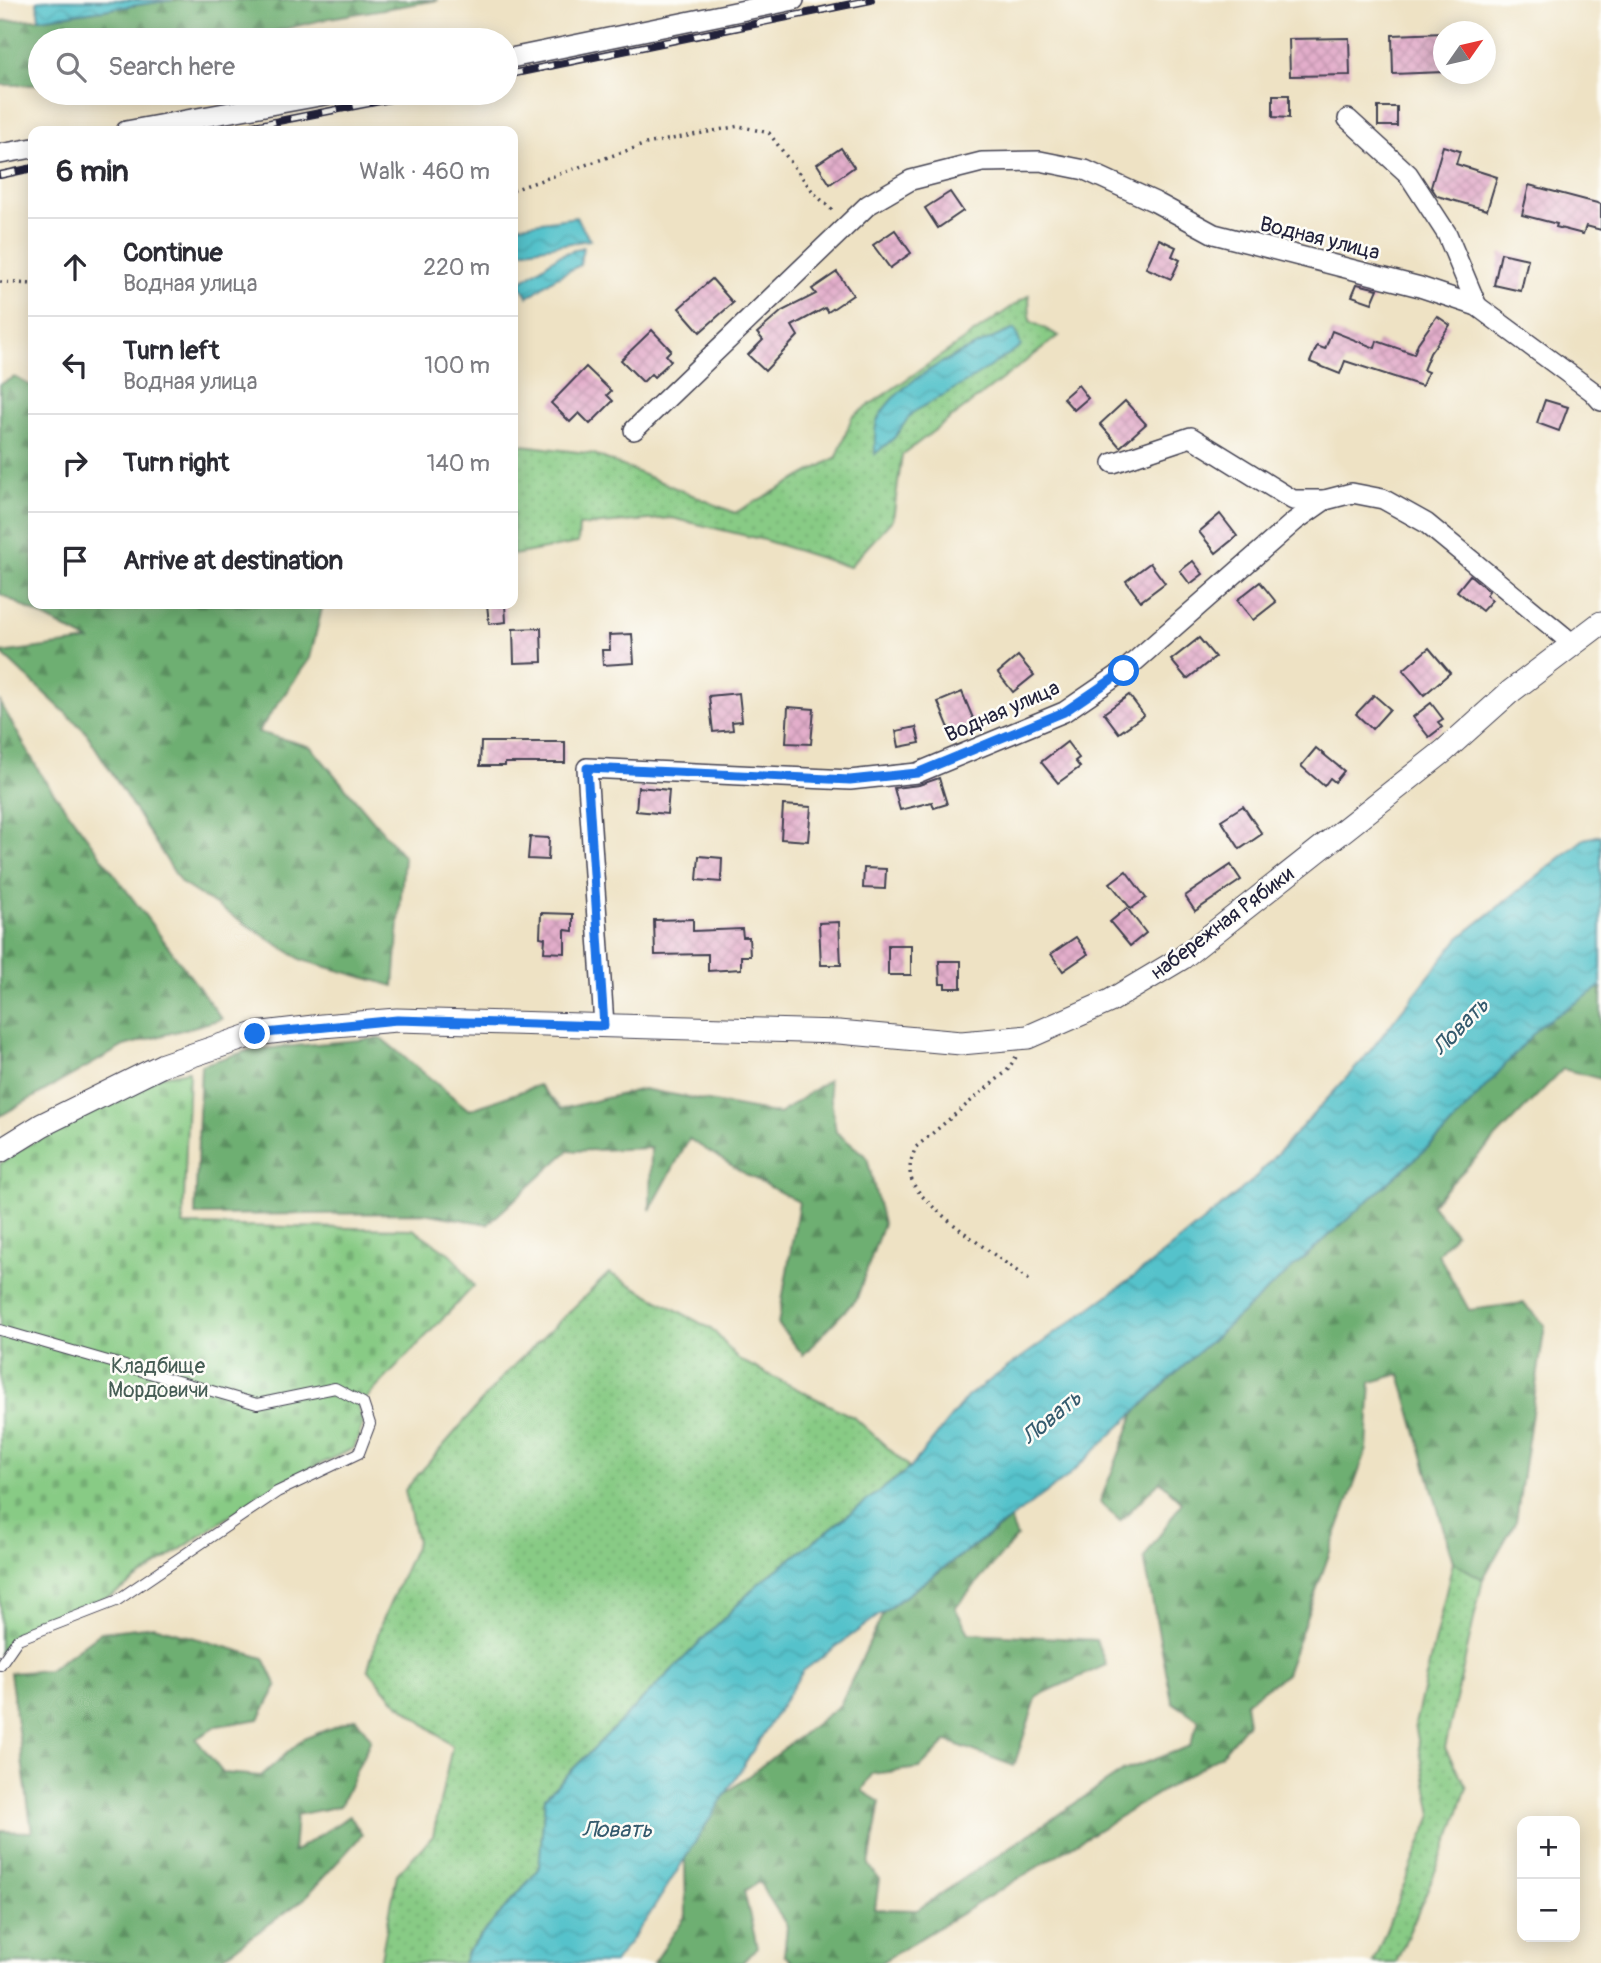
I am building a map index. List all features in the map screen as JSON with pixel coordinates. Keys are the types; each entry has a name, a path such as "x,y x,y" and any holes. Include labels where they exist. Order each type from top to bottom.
{"street":[{"path":"518,57 794,0"},
{"path":"154,126 270,105"},
{"path":"1348,119 1408,174 1447,234 1477,306"},
{"path":"0,154 28,149"},
{"name":"Водная улица","path":"634,430 868,205 911,180 982,162 1040,161 1085,170 1155,202 1214,234 1420,287 1477,306 1592,391 1601,401"},
{"path":"1113,463 1191,437 1293,500 1325,500"},
{"name":"Водная улица","path":"604,1026 587,768 850,780 917,773 1064,712 1124,671 1295,521 1325,500 1352,493 1383,499 1426,523 1573,644"},
{"name":"набережная Рябики","path":"0,1151 42,1125 163,1065 255,1034 397,1020 839,1032 961,1043 1028,1037 1110,1001 1182,958 1444,751 1510,692 1601,623"}],"lane":[{"path":"0,1330 257,1404 335,1388 363,1403 370,1424 359,1453 277,1492 116,1601 18,1639 0,1665"}],"path":[{"path":"518,188 646,144 739,126 769,133 813,192 846,225"},
{"path":"0,282 28,284"},
{"path":"1028,1037 1007,1071 916,1147 909,1162 913,1182 929,1204 1029,1280"}],"green space":[{"path":"173,0 438,0 330,18 289,28 28,28 28,85 0,85 0,21 39,19"},
{"path":"1029,295 1030,321 1059,336 902,455 893,519 849,567 764,540 672,518 579,526 578,543 518,554 518,445 594,454 735,513 837,457 852,417"},
{"path":"15,377 28,384 28,609 0,594 0,384"},
{"path":"28,609 322,609 310,658 258,732 311,747 404,857 394,986 302,960 181,883 85,731 1,653 89,641"},
{"path":"0,702 43,778 222,1019 124,1046 0,1116"},
{"path":"1601,987 1601,1079 1563,1069 1431,1204 1455,1233 1438,1254 1469,1310 1523,1303 1545,1325 1516,1521 1483,1579 1453,1562 1400,1374 1371,1382 1367,1449 1286,1674 1245,1703 1248,1723 1221,1755 880,1963 794,1963 784,1955 787,1926 759,1882 744,1891 757,1947 742,1963 654,1963 686,1915 685,1858 724,1795 840,1705 884,1612 1010,1520 1017,1537 955,1608 969,1633 1096,1640 1106,1665 1037,1696 1014,1766 947,1741 920,1768 872,1774 862,1791 880,1802 869,1865 879,1879 875,1909 917,1910 1123,1771 1190,1746 1199,1720 1172,1702 1144,1558 1182,1502 1160,1481 1120,1521 1100,1502 1135,1413 1196,1354 1444,1133 1541,1024"},
{"path":"381,1038 469,1110 539,1085 561,1109 643,1089 779,1114 828,1080 836,1132 867,1157 883,1224 857,1298 803,1355 778,1324 799,1202 747,1175 689,1139 650,1210 651,1148 568,1151 488,1224 423,1213 195,1215 201,1065 250,1050"},
{"name":"Кладбище Мордовичи","path":"189,1071 183,1225 413,1229 453,1256 474,1286 358,1407 363,1424 354,1448 274,1486 113,1595 14,1634 0,1653 0,1164 22,1148 161,1076"},
{"path":"609,1273 713,1330 738,1359 855,1418 910,1468 759,1583 545,1797 539,1869 467,1952 463,1963 380,1963 397,1874 433,1836 452,1746 393,1699 368,1669 381,1624 417,1542 405,1490 506,1373"},
{"path":"1453,1562 1483,1579 1445,1748 1467,1787 1452,1832 1396,1963 1373,1963 1432,1815 1415,1724"},
{"path":"154,1626 264,1658 277,1686 259,1719 217,1726 196,1739 223,1773 261,1776 303,1739 356,1718 371,1739 340,1806 296,1815 293,1852 350,1816 362,1835 304,1899 215,1963 0,1963 0,1831 32,1832 10,1673 49,1670 101,1632"}],"water":[{"path":"173,0 39,19 37,1"},
{"path":"576,217 590,240 518,251 518,225"},
{"path":"583,247 580,265 553,279 528,297 519,283 558,256"},
{"path":"1015,329 1021,346 912,413 894,438 875,454 877,421 901,390 958,354"},
{"name":"Ловать","path":"1601,835 1601,987 1541,1025 1444,1133 1196,1354 1066,1478 803,1671 648,1917 614,1963 463,1963 467,1952 539,1869 545,1797 759,1583 910,1468 968,1396 1143,1270 1252,1181 1362,1061 1459,938 1584,839"}],"building":[{"path":"1433,33 1433,72 1393,74 1392,35"},
{"path":"1349,38 1350,75 1290,76 1289,39"},
{"path":"1273,95 1289,95 1289,118 1273,117"},
{"path":"1378,107 1397,107 1397,126 1378,126"},
{"path":"1443,146 1460,151 1456,164 1497,177 1487,210 1437,196 1431,187"},
{"path":"841,148 854,167 830,184 817,164"},
{"path":"1529,185 1601,204 1601,230 1586,226 1583,234 1522,215"},
{"path":"950,192 963,211 938,228 925,208"},
{"path":"895,230 911,253 890,268 873,245"},
{"path":"1159,239 1176,247 1172,256 1180,260 1171,279 1146,268"},
{"path":"1501,253 1528,259 1521,291 1494,285"},
{"path":"837,272 853,295 828,312 825,308 792,326 798,336 765,371 748,355 763,340 757,333 782,311 816,294 812,289"},
{"path":"712,279 733,303 700,332 679,308"},
{"path":"1357,284 1378,289 1372,303 1352,296"},
{"path":"1437,316 1450,325 1430,353 1423,370 1428,372 1422,386 1345,361 1340,374 1310,362 1317,346 1325,349 1332,331 1375,348 1377,341 1414,354 1418,343"},
{"path":"652,330 671,350 666,355 671,361 654,377 651,374 643,382 621,360"},
{"path":"586,367 611,391 607,395 613,401 590,424 579,413 570,422 551,403"},
{"path":"1078,385 1088,398 1074,410 1063,398"},
{"path":"1545,400 1568,407 1559,431 1537,423"},
{"path":"1125,401 1146,424 1120,447 1100,424"},
{"path":"1220,514 1237,536 1216,553 1199,532"},
{"path":"1193,561 1203,574 1190,584 1180,571"},
{"path":"1150,563 1165,583 1141,601 1126,581"},
{"path":"1470,575 1489,591 1486,595 1492,600 1482,611 1457,591"},
{"path":"1260,582 1276,602 1253,620 1237,600"},
{"path":"488,609 505,609 506,622 489,624"},
{"path":"541,628 542,662 514,663 513,629"},
{"path":"632,634 634,663 603,665 602,650 610,650 609,635"},
{"path":"1199,638 1215,657 1187,679 1171,660"},
{"path":"1429,648 1450,673 1424,695 1403,670"},
{"path":"1018,656 1034,675 1013,692 998,673"},
{"path":"962,692 975,723 951,733 938,702"},
{"path":"739,693 742,721 732,722 733,730 713,732 709,696"},
{"path":"1129,695 1144,715 1119,733 1104,713"},
{"path":"1374,695 1390,709 1372,729 1356,714"},
{"path":"1431,703 1443,719 1438,722 1442,727 1429,737 1413,717"},
{"path":"788,707 814,709 811,744 786,743"},
{"path":"916,727 920,743 899,747 896,731"},
{"path":"481,742 565,742 565,763 505,763 505,766 480,766"},
{"path":"1067,742 1079,758 1075,761 1080,767 1058,783 1041,762"},
{"path":"1316,748 1344,771 1335,782 1330,778 1324,786 1301,766"},
{"path":"939,778 947,804 934,808 932,802 900,810 894,788 919,785"},
{"path":"638,787 669,790 667,814 636,811"},
{"path":"783,805 811,807 808,841 781,839"},
{"path":"1243,806 1262,834 1240,849 1221,820"},
{"path":"530,837 549,838 548,860 528,859"},
{"path":"699,856 722,858 721,882 697,880"},
{"path":"1231,865 1241,880 1195,911 1185,896"},
{"path":"864,868 886,869 885,889 863,888"},
{"path":"1126,871 1146,898 1131,909 1110,883"},
{"path":"1127,908 1146,933 1130,946 1110,922"},
{"path":"541,913 573,914 573,931 565,930 565,953 544,952 545,938 540,937"},
{"path":"693,919 693,931 742,929 743,937 749,937 750,956 741,956 741,969 708,971 708,954 655,955 654,920"},
{"path":"839,922 841,965 821,965 819,923"},
{"path":"1076,937 1088,954 1063,971 1051,954"},
{"path":"888,945 911,945 911,975 888,975"},
{"path":"939,961 961,961 961,988 945,988 945,984 940,984"}],"railway":[{"path":"518,73 871,0"},
{"path":"253,126 360,105"},
{"path":"0,175 28,169"}],"route":[{"path":"255,1034 397,1020 604,1026 587,768 850,780 917,773 1064,712 1124,671"}]}
